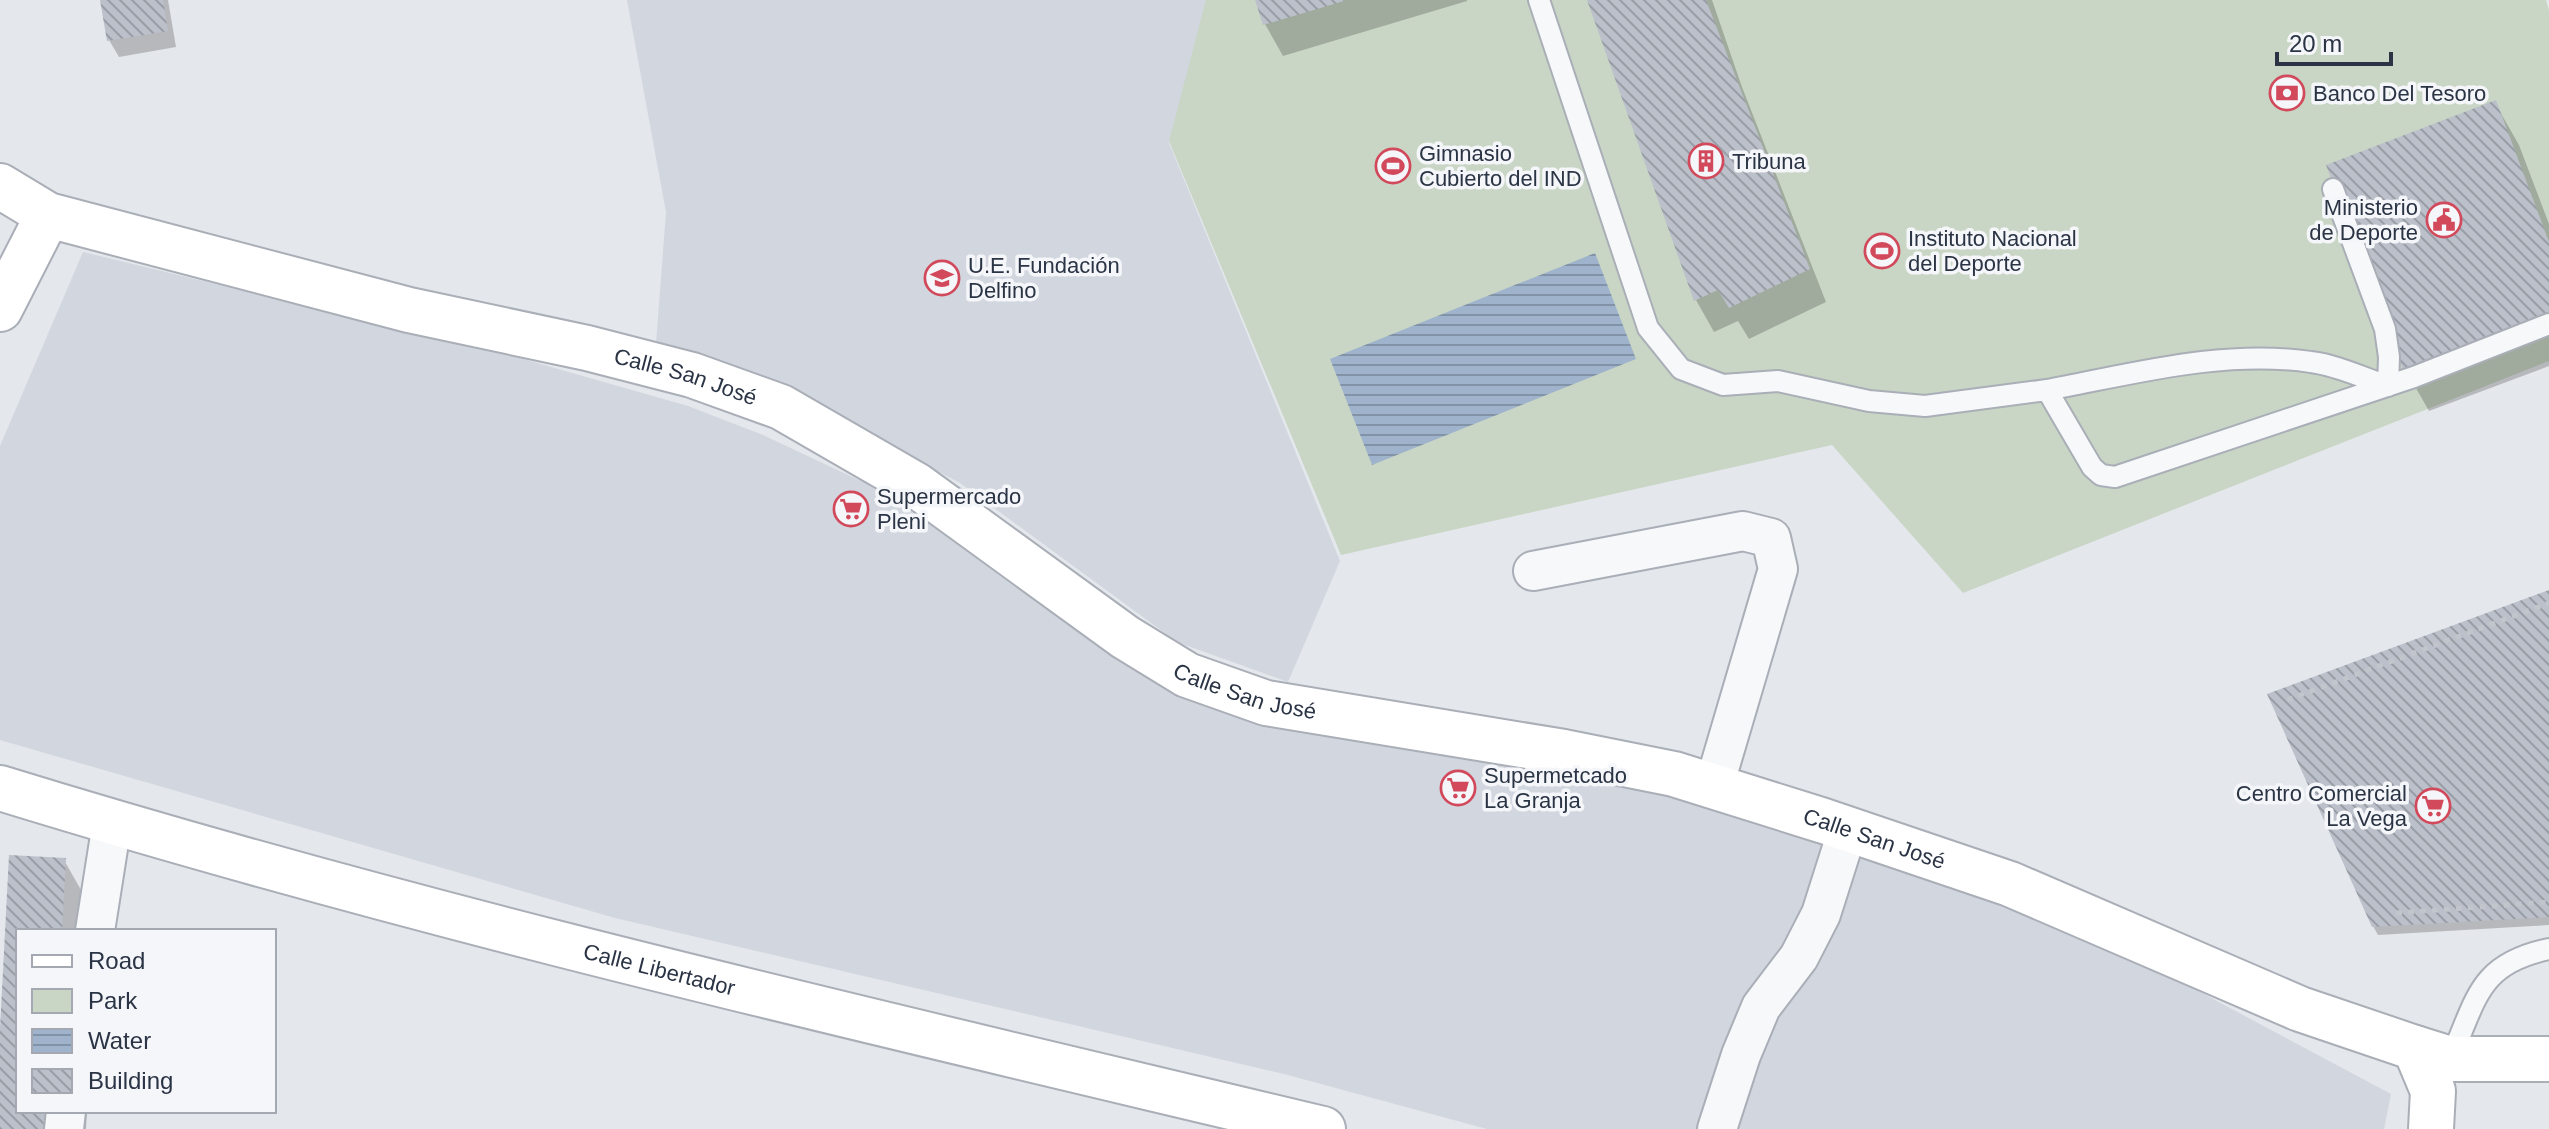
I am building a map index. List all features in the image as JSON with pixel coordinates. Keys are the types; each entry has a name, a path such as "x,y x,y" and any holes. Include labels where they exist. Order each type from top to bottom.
{"street":[{"name":"Calle San José","path":"0,186 48,215 409,310 587,348 677,371 781,407 916,485 1125,637 1187,675 1266,703 1564,752 1674,774 2010,884 2300,1009 2432,1054 2549,1059"},
{"path":"0,309 48,215"},
{"path":"1533,571 1743,531 1771,538 1778,569 1714,786"},
{"name":"Calle Libertador","path":"0,788 112,823 517,934 1323,1129"},
{"path":"95,929 112,823"},
{"path":"1717,1129 1741,1055 1761,1007 1799,957 1821,914 1848,829"},
{"path":"2431,1129 2432,1054"}],"lane":[{"path":"1539,0 1648,328 1681,369 1723,385 1778,381 1869,401 1925,406 2047,390 2242,357 2313,362 2388,386"},
{"path":"2333,189 2385,329 2389,357 2388,386"},
{"path":"2047,390 2092,467 2101,475 2115,477 2388,386 2549,324"},
{"path":"2432,1054 2472,1005 2488,976 2513,959 2549,949"}],"path":[{"path":"2287,700 2549,603"},
{"path":"2396,913 2549,902"}],"shaded area":[{"name":"U.E. Fundación Delfino","path":"627,0 1207,0 1169,143 1340,561 1288,682 1177,642 960,483 800,399 656,344 666,212"},
{"path":"83,252 509,355 688,406 763,435 865,483 1000,567 1116,653 1198,703 1339,717 1550,755 2010,903 2140,960 2391,1094 2384,1129 1487,1129 1284,1074 615,918 0,740 0,446"}],"green space":[{"name":"Instituto Nacional del Deporte","path":"1206,0 2546,0 2549,10 2549,361 1963,593 1832,445 1341,555 1169,141"}],"water":[{"path":"1595,253 1636,359 1372,465 1330,359"}],"building":[{"path":"100,0 163,0 168,31 107,41"},
{"path":"1255,0 1344,0 1344,1 1263,25"},
{"name":"Tribuna","path":"1587,0 1706,0 1810,269 1729,308 1718,290 1694,301"},
{"name":"Ministerio de Deporte","path":"2496,100 2549,242 2549,314 2403,370 2326,165"},
{"name":"Centro Comercial La Vega","path":"2549,590 2549,917 2372,927 2267,694"},
{"path":"9,855 66,858 62,929 16,929 16,1113 52,1113 51,1129 0,1129 0,1029"}],"place":[{"name":"Banco Del Tesoro","path":"2287,93"},
{"name":"Tribuna","path":"1706,161"},
{"name":"Gimnasio Cubierto del IND","path":"1393,166"},
{"name":"Ministerio de Deporte","path":"2444,220"},
{"name":"Instituto Nacional del Deporte","path":"1882,251"},
{"name":"U.E. Fundación Delfino","path":"942,278"},
{"name":"Supermercado Pleni","path":"851,509"},
{"name":"Supermetcado La Granja","path":"1458,788"},
{"name":"Centro Comercial La Vega","path":"2433,806"}]}
